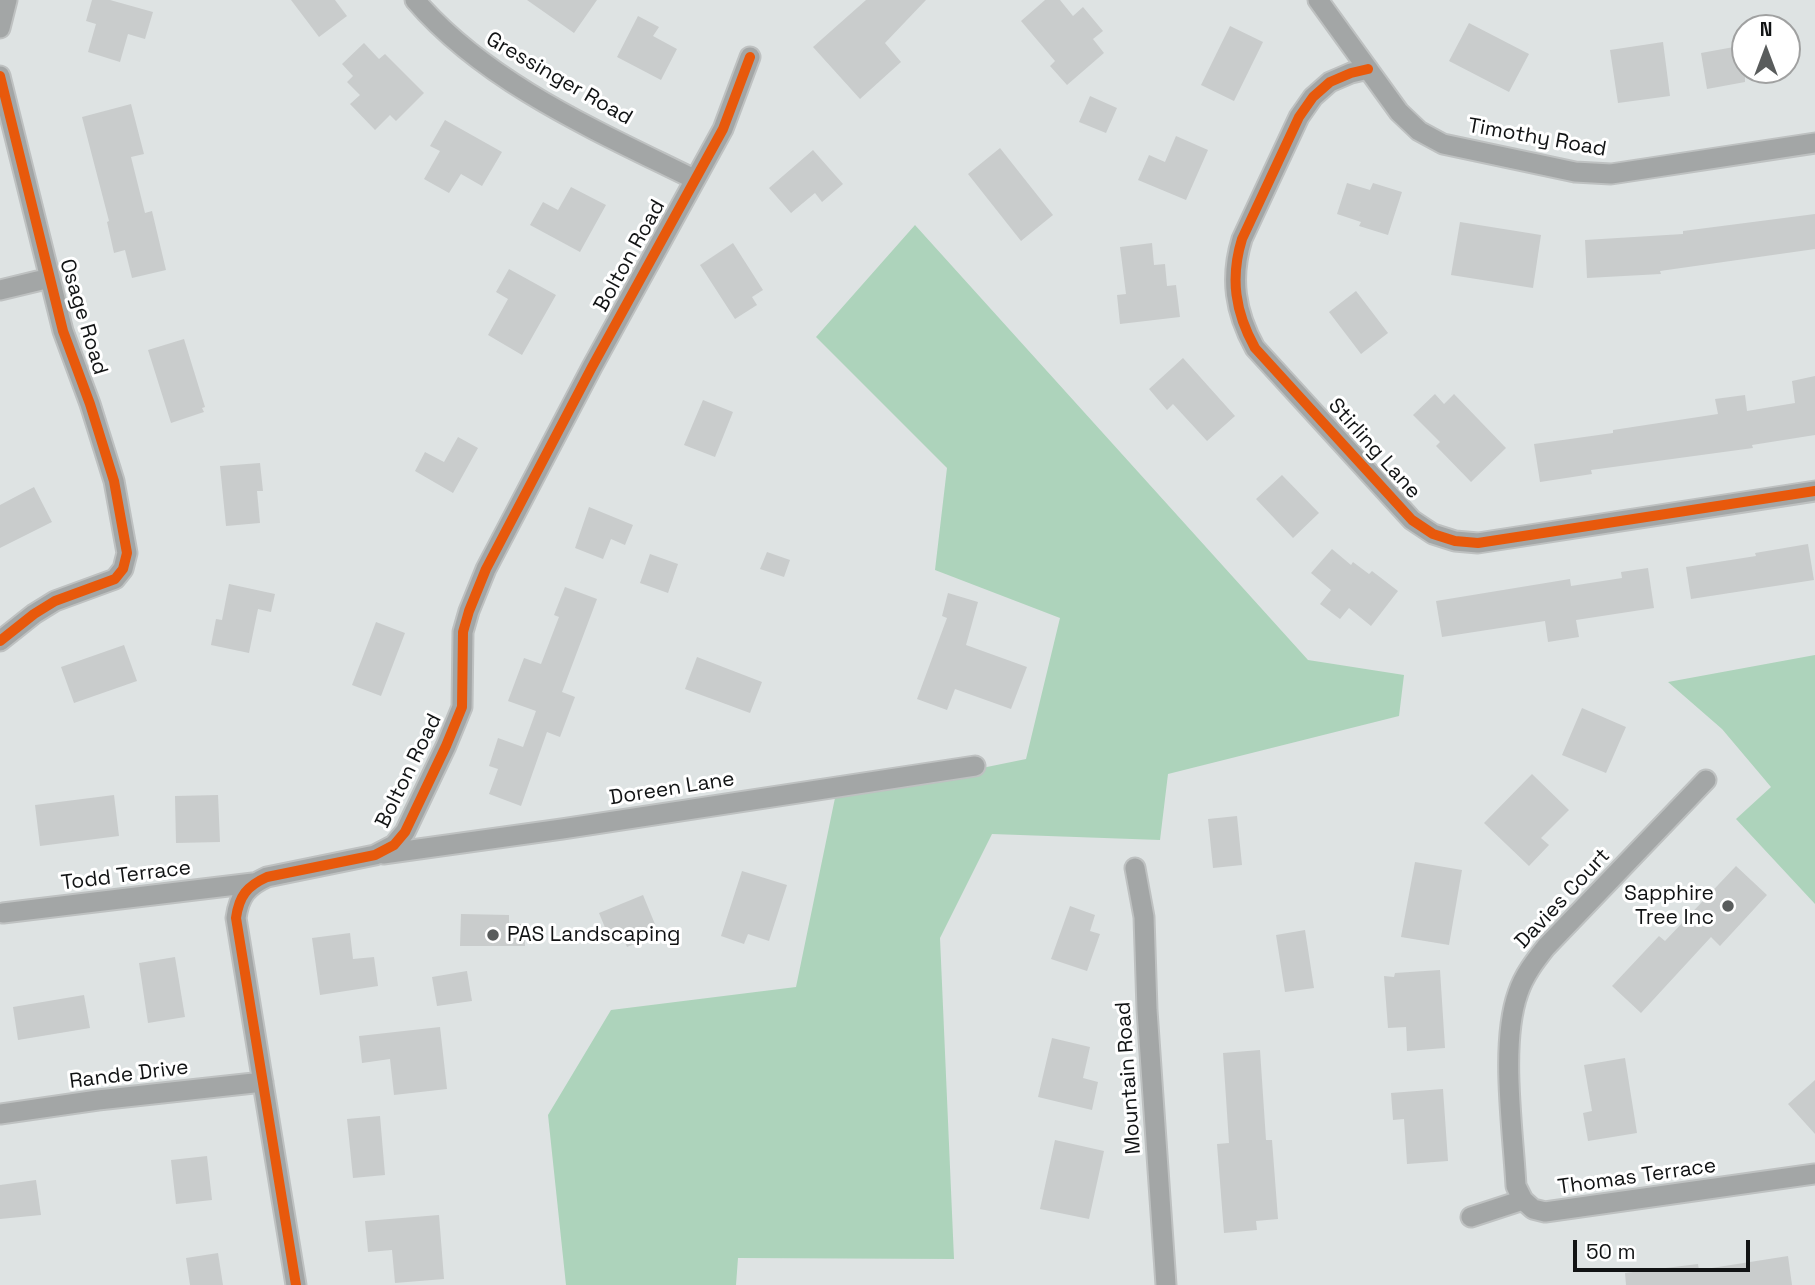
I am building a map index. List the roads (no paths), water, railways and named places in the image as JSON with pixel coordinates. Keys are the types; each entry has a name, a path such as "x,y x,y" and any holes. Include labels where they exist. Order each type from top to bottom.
{"street":[{"path":"0,28 8,0"},
{"name":"Gressinger Road","path":"415,0 432,20 465,50 501,75 572,117 694,179"},
{"name":"Timothy Road","path":"1318,0 1399,112 1419,131 1443,144 1575,172 1611,174 1815,143"},
{"name":"Bolton Road","path":"253,883 267,877 375,855 394,845 405,832 462,707 463,632 486,569 723,129 750,57"},
{"name":"Stirling Lane","path":"1368,69 1330,82 1313,97 1299,117 1242,239 1234,280 1244,328 1255,348 1400,509 1433,534 1455,541 1478,543 1815,491"},
{"name":"Osage Road","path":"0,76 63,331 114,481 127,553 123,569 115,579 55,601 0,641"},
{"path":"0,290 50,278"},
{"name":"Doreen Lane","path":"375,855 975,766"},
{"name":"Davies Court","path":"1523,1200 1516,1186 1509,1048 1511,1019 1518,992 1530,967 1546,947 1706,780"},
{"name":"Mountain Road","path":"1135,868 1144,917 1147,1010 1166,1285"},
{"path":"253,883 244,891 236,918 296,1285"},
{"name":"Todd Terrace","path":"3,913 253,883"},
{"name":"Rande Drive","path":"0,1114 263,1082"},
{"name":"Thomas Terrace","path":"1523,1200 1533,1209 1545,1212 1815,1174"},
{"path":"1471,1217 1523,1200"}],"place":[{"name":"Sapphire Tree Inc","path":"1728,906"},
{"name":"PAS Landscaping","path":"493,935"}]}
